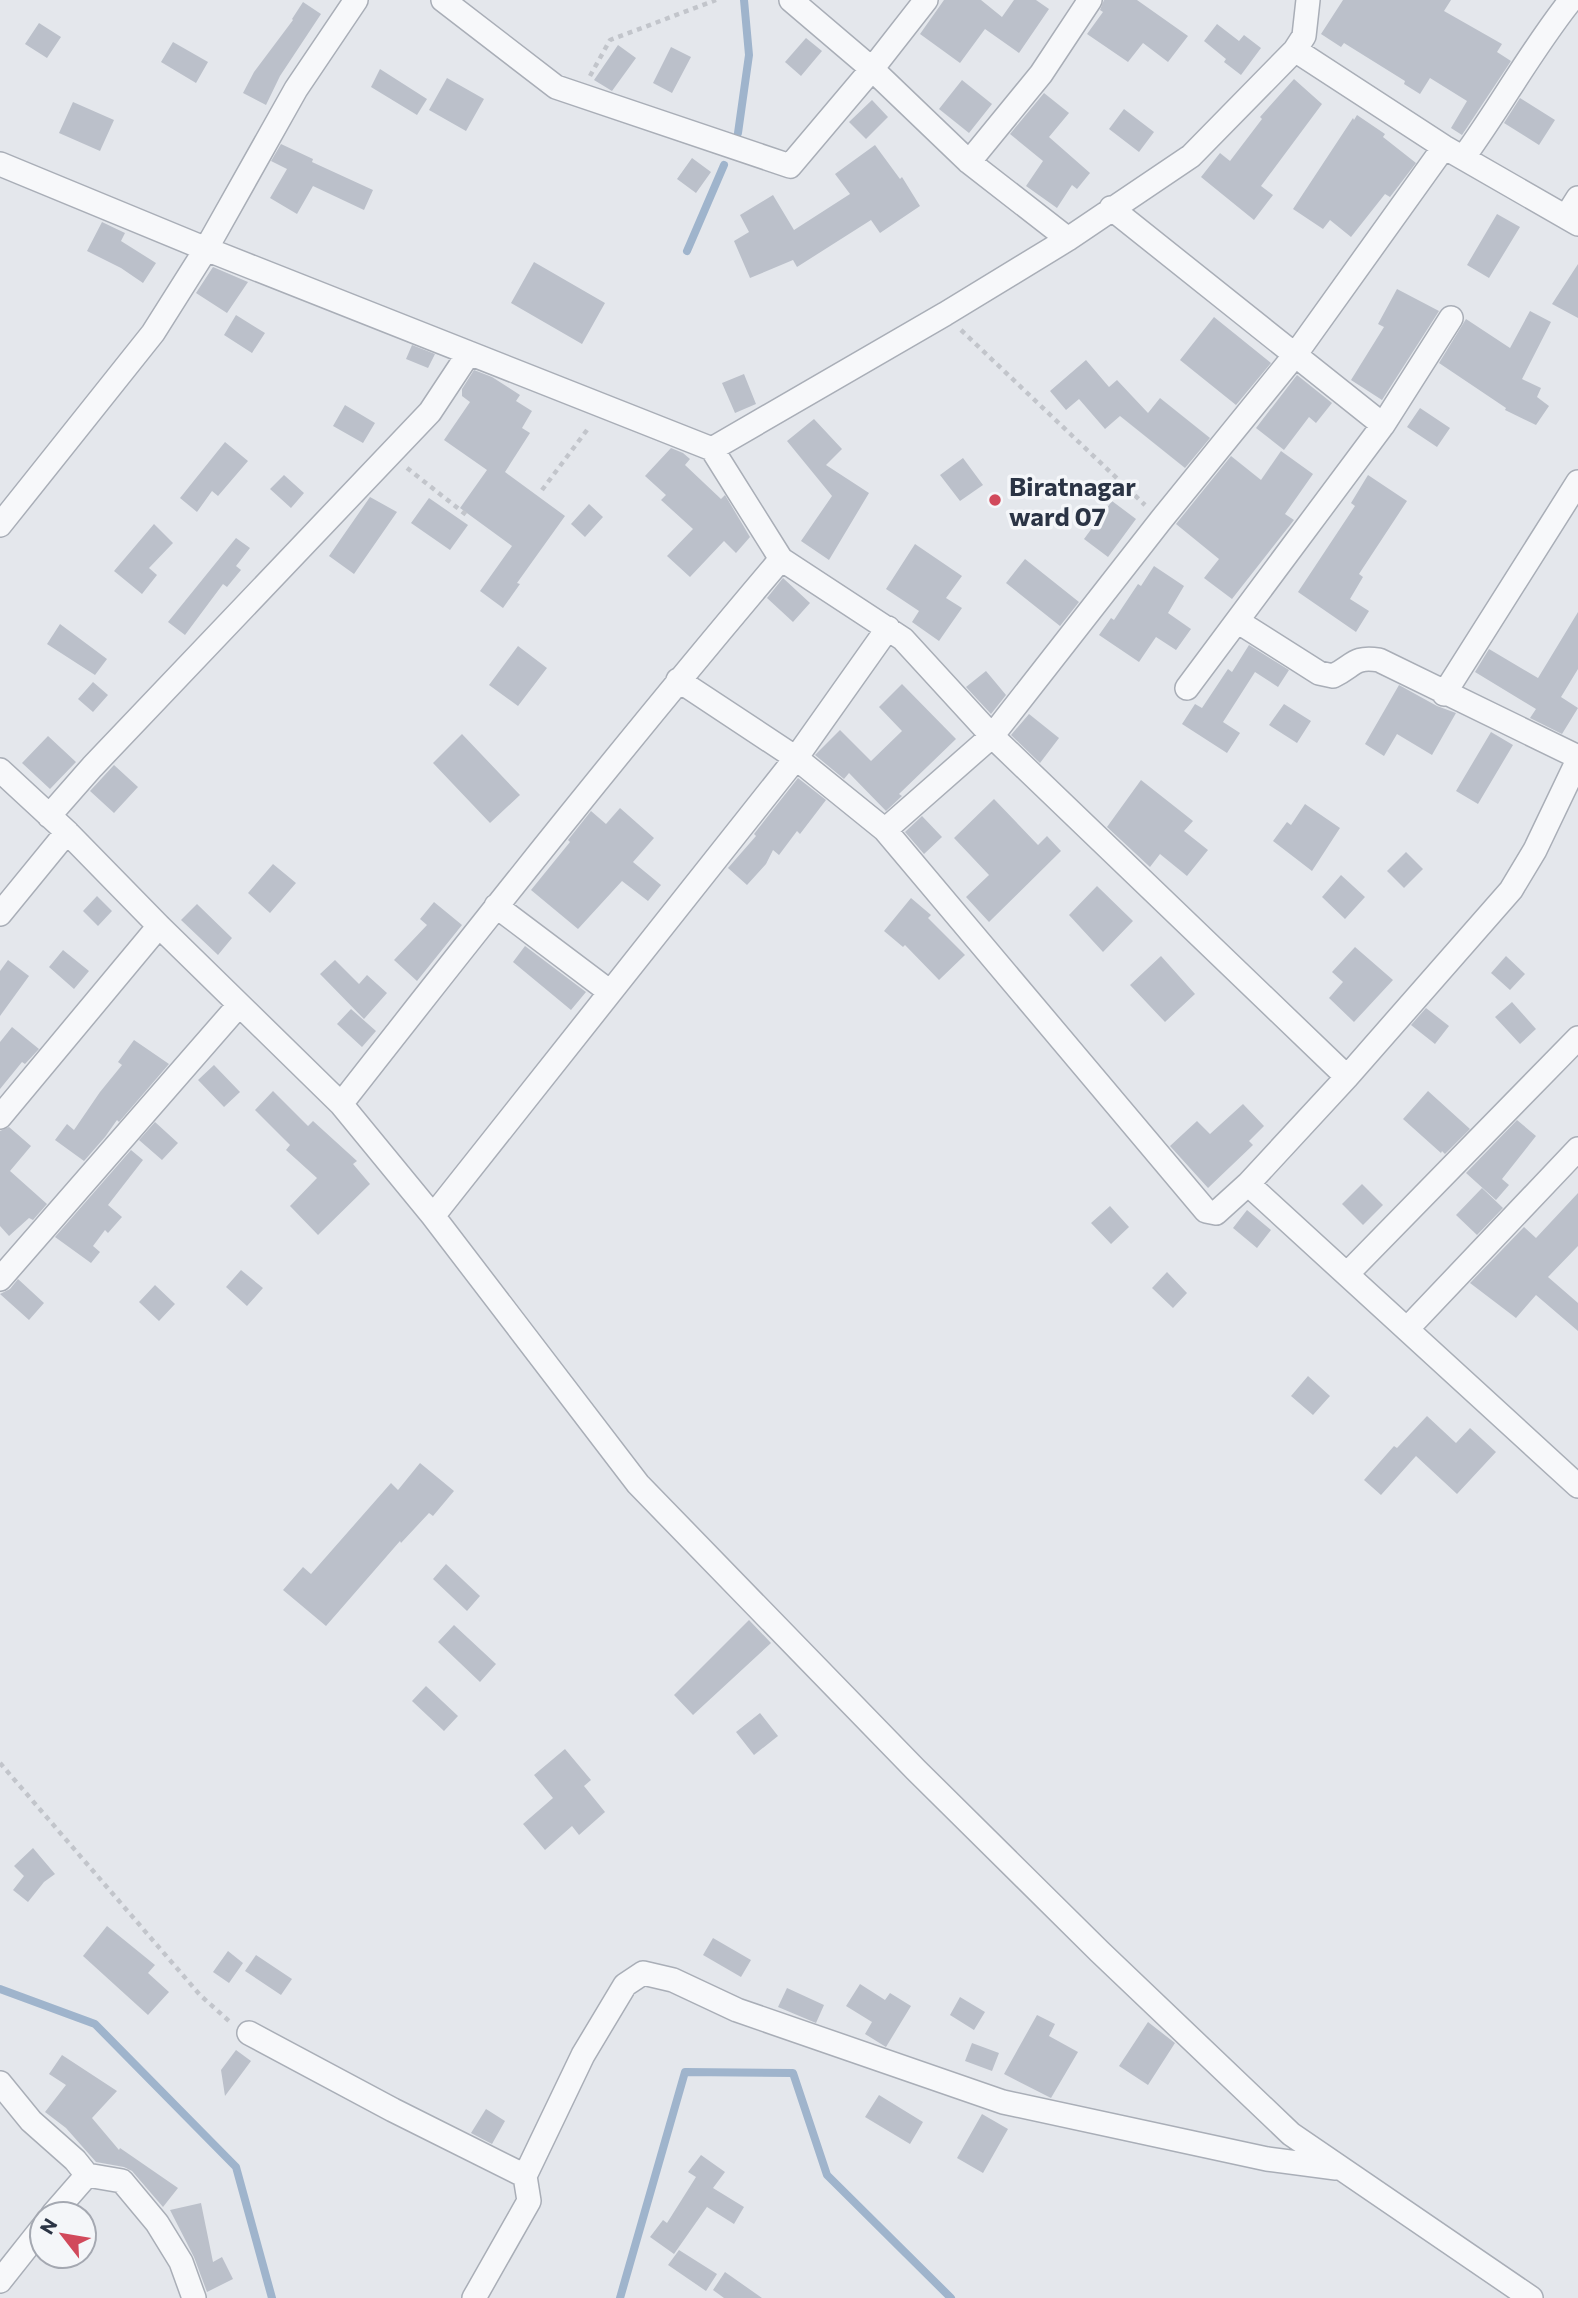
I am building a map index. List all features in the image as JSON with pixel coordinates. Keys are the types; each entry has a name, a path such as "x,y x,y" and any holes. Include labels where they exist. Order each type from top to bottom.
{"street":[{"path":"0,525 153,333 206,248 296,89 356,0"},
{"path":"443,0 556,87 790,166 926,0"},
{"path":"791,0 872,69 969,162 1068,239"},
{"path":"969,162 1041,74 1090,0"},
{"path":"885,830 992,736 1454,153 1497,111 1539,44 1571,0"},
{"path":"712,449 945,314 1068,239 1191,156 1295,50 1304,37 1304,2"},
{"path":"1295,50 1454,153 1574,213"},
{"path":"0,164 712,449 781,559 903,639 992,736 1347,1077"},
{"path":"1111,208 1383,425"},
{"path":"1187,688 1383,425 1451,318"},
{"path":"50,816 102,757 430,412 470,352"},
{"path":"1444,694 1578,482"},
{"path":"341,1104 678,680 781,559"},
{"path":"678,680 796,758 885,830 1206,1211 1216,1213 1248,1184 1347,1077 1511,890 1535,850 1578,759 1379,660 1363,658 1333,676 1319,673 1237,621"},
{"path":"433,1216 796,758 888,628"},
{"path":"0,770 67,832 341,1104 433,1216 639,1484 916,1770 1100,1952 1291,2134 1531,2298"},
{"path":"0,914 67,832"},
{"path":"496,906 610,992"},
{"path":"0,1118 159,926"},
{"path":"0,1279 239,1005"},
{"path":"1347,1274 1578,1038"},
{"path":"1407,1329 1578,1149"},
{"path":"1248,1184 1578,1486"},
{"path":"474,2298 529,2201 524,2176 583,2055 625,1985 643,1973 673,1980 737,2010 1003,2102 1267,2159 1342,2169"},
{"path":"249,2032 393,2110 524,2176"},
{"path":"0,2083 31,2121 75,2160 87,2175 122,2181 157,2223 181,2262 194,2298"},
{"path":"65,2200 87,2175"},
{"path":"0,2280 28,2245"}],"path":[{"path":"590,78 610,40 716,0"},
{"path":"945,314 1161,520"},
{"path":"542,490 606,406"},
{"path":"390,454 469,517"},
{"path":"0,1763 200,1995 233,2025 249,2032"}],"building":[{"path":"944,0 981,0 1002,17 1014,0 1036,0 1049,9 1019,53 985,29 960,63 920,34"},
{"path":"1104,0 1137,0 1188,36 1168,62 1143,43 1128,62 1087,34 1103,12 1100,10"},
{"path":"1343,0 1451,0 1444,11 1502,44 1497,52 1511,61 1462,135 1451,128 1467,101 1430,78 1420,94 1404,84 1405,81 1344,43 1341,47 1321,34"},
{"path":"303,2 321,14 280,76 266,105 243,93 254,72 293,20"},
{"path":"39,23 61,37 47,58 25,44"},
{"path":"1217,24 1239,41 1244,35 1261,48 1241,75 1204,41"},
{"path":"806,38 822,51 801,76 785,62"},
{"path":"173,42 208,62 196,83 161,62"},
{"path":"618,45 636,58 612,91 594,80"},
{"path":"671,47 691,57 672,93 653,83"},
{"path":"380,69 427,99 417,115 371,87"},
{"path":"447,78 484,99 466,131 429,110"},
{"path":"1294,79 1322,104 1261,186 1273,195 1254,220 1201,177 1220,153 1230,161 1262,119 1260,117"},
{"path":"962,80 992,104 969,133 939,109"},
{"path":"1044,93 1069,113 1049,137 1090,173 1077,189 1072,185 1057,208 1026,186 1043,161 1010,134"},
{"path":"1520,98 1555,120 1539,145 1504,123"},
{"path":"872,100 888,117 866,139 849,122"},
{"path":"73,102 114,120 100,151 59,133"},
{"path":"1124,109 1154,132 1139,152 1109,129"},
{"path":"1357,115 1385,134 1383,137 1416,163 1390,197 1385,194 1351,237 1330,220 1323,229 1293,209"},
{"path":"281,144 313,159 312,162 373,190 364,210 313,186 297,214 270,198 287,169 271,161"},
{"path":"875,145 900,179 902,177 920,206 880,233 871,220 797,267 793,260 750,278 734,241 749,232 740,215 773,195 794,230 850,194 835,174"},
{"path":"692,158 711,172 696,193 677,179"},
{"path":"1497,214 1520,227 1489,278 1467,265"},
{"path":"102,222 125,233 121,241 156,263 143,283 121,268 87,251"},
{"path":"534,262 605,303 582,344 511,303"},
{"path":"1578,264 1578,318 1552,304"},
{"path":"213,267 248,282 227,313 196,293"},
{"path":"1397,289 1439,311 1382,400 1351,380 1384,327 1378,324"},
{"path":"1530,311 1551,322 1522,379 1541,388 1537,397 1549,406 1536,425 1505,410 1506,408 1439,363 1466,319 1510,348"},
{"path":"236,315 265,333 252,353 224,335"},
{"path":"1214,317 1271,363 1236,405 1180,360"},
{"path":"412,345 435,354 428,368 406,359"},
{"path":"1086,360 1109,387 1117,380 1148,413 1160,398 1210,438 1185,468 1120,416 1105,429 1079,399 1066,410 1050,391"},
{"path":"474,370 492,377 520,395 516,401 532,411 522,428 530,433 505,472 565,516 517,583 520,584 503,608 480,591 512,546 460,508 487,470 444,440 470,402 462,396 462,389"},
{"path":"744,374 756,404 735,413 722,383"},
{"path":"1297,375 1332,403 1316,423 1309,417 1284,450 1256,428"},
{"path":"345,405 375,423 363,443 333,426"},
{"path":"1420,408 1450,428 1437,447 1407,427"},
{"path":"814,419 842,449 826,465 869,493 829,560 801,541 832,496 787,441"},
{"path":"225,442 248,461 218,496 212,491 197,512 180,498"},
{"path":"671,448 690,459 685,465 721,499 725,495 750,537 736,553 724,541 690,577 667,556 693,529 661,500 666,495 645,476"},
{"path":"1281,451 1313,474 1285,514 1294,520 1232,599 1204,578 1219,559 1176,524 1231,456 1261,480"},
{"path":"963,458 983,485 960,501 940,475"},
{"path":"284,475 304,493 291,508 270,489"},
{"path":"1368,475 1407,501 1359,574 1363,577 1350,599 1369,611 1356,632 1298,592 1355,506 1351,503"},
{"path":"370,497 397,512 354,574 329,556"},
{"path":"429,498 468,525 450,550 411,523"},
{"path":"1112,501 1136,519 1108,557 1084,539"},
{"path":"589,504 603,517 585,537 571,524"},
{"path":"154,524 173,543 149,568 157,575 142,594 114,571"},
{"path":"236,538 250,548 236,566 241,570 227,587 223,584 185,635 168,622"},
{"path":"915,544 962,576 946,598 962,608 939,641 912,622 919,611 886,589"},
{"path":"1025,559 1079,602 1060,626 1006,583"},
{"path":"1154,566 1184,586 1168,613 1191,629 1176,650 1156,637 1139,662 1099,635 1111,618 1114,620 1138,584 1141,586"},
{"path":"783,578 810,603 793,622 767,598"},
{"path":"1578,612 1578,669 1561,697 1578,708 1562,734 1530,718 1536,709 1475,672 1489,649 1538,678"},
{"path":"60,624 107,659 95,675 47,644"},
{"path":"1249,645 1289,670 1278,687 1255,672 1223,722 1240,733 1227,753 1182,724 1195,704 1202,708 1228,669 1232,672"},
{"path":"518,646 547,668 518,706 489,685"},
{"path":"986,671 1006,695 991,714 966,687"},
{"path":"93,682 108,695 93,712 78,699"},
{"path":"902,684 956,739 899,794 902,796 886,811 849,773 844,779 815,755 840,730 871,761 902,731 879,707"},
{"path":"1399,685 1456,713 1432,755 1397,734 1384,756 1365,744"},
{"path":"1284,704 1311,721 1297,743 1269,725"},
{"path":"1029,714 1059,738 1040,763 1011,735"},
{"path":"1491,732 1513,745 1478,804 1456,791"},
{"path":"462,734 520,795 490,823 433,763"},
{"path":"48,736 76,762 50,789 22,763"},
{"path":"114,765 138,787 114,813 90,791"},
{"path":"798,778 826,800 800,834 797,831 779,855 773,850 766,864 747,885 728,868 756,836 754,834"},
{"path":"1141,780 1193,821 1184,831 1208,850 1187,876 1160,854 1150,867 1107,827"},
{"path":"994,799 1038,845 1047,836 1061,851 989,922 966,897 989,875 954,838"},
{"path":"1305,804 1340,828 1312,871 1273,841 1287,822 1291,825"},
{"path":"620,808 654,838 633,862 661,885 648,901 622,881 578,929 531,890 591,811 606,824"},
{"path":"922,816 942,837 924,854 905,832"},
{"path":"1406,852 1423,869 1404,888 1387,871"},
{"path":"273,864 296,883 270,913 248,893"},
{"path":"1341,875 1365,897 1345,919 1322,897"},
{"path":"1097,886 1133,921 1103,952 1069,915"},
{"path":"97,896 112,911 98,926 83,911"},
{"path":"911,898 931,915 928,918 965,955 939,980 905,945 903,947 884,931"},
{"path":"434,902 462,925 417,981 394,960 427,925 420,919"},
{"path":"197,904 232,938 218,955 181,920"},
{"path":"525,946 586,992 571,1010 513,962"},
{"path":"1355,947 1393,980 1354,1022 1329,998 1343,982 1332,972"},
{"path":"63,950 89,971 74,989 49,967"},
{"path":"1161,956 1195,994 1165,1022 1130,985"},
{"path":"1506,956 1525,974 1510,990 1491,973"},
{"path":"8,960 29,976 0,1016 0,971"},
{"path":"335,960 359,984 367,975 387,993 364,1019 320,974"},
{"path":"1512,1002 1536,1029 1520,1044 1495,1017"},
{"path":"1426,1008 1449,1026 1435,1044 1411,1025"},
{"path":"351,1009 376,1031 362,1047 337,1024"},
{"path":"12,1027 39,1049 25,1064 22,1062 0,1089 0,1042"},
{"path":"134,1040 169,1064 119,1122 117,1120 84,1161 55,1140 67,1124 74,1130 122,1065 118,1062"},
{"path":"214,1065 240,1092 224,1107 198,1080"},
{"path":"273,1091 308,1126 313,1121 357,1161 353,1164 370,1184 318,1235 290,1206 317,1178 286,1150 290,1145 255,1110"},
{"path":"1428,1091 1470,1129 1445,1154 1403,1119"},
{"path":"1243,1104 1264,1126 1249,1141 1253,1145 1208,1188 1170,1146 1197,1121 1210,1134"},
{"path":"1517,1120 1536,1136 1502,1179 1509,1185 1496,1200 1466,1173"},
{"path":"155,1122 178,1143 162,1160 139,1140"},
{"path":"9,1127 31,1146 10,1171 47,1204 33,1220 29,1218 9,1236 0,1226 0,1131"},
{"path":"131,1150 143,1160 108,1205 122,1217 108,1233 105,1230 93,1246 100,1252 91,1263 55,1237"},
{"path":"1362,1184 1383,1205 1363,1225 1342,1204"},
{"path":"1482,1188 1503,1208 1477,1235 1456,1215"},
{"path":"1578,1193 1578,1246 1548,1277 1578,1303 1578,1331 1536,1295 1516,1318 1470,1283 1524,1227 1536,1238"},
{"path":"1110,1206 1129,1227 1111,1244 1091,1223"},
{"path":"1247,1210 1271,1230 1257,1248 1233,1228"},
{"path":"241,1270 263,1288 247,1306 226,1287"},
{"path":"1167,1272 1187,1293 1173,1308 1152,1288"},
{"path":"18,1279 44,1303 29,1320 0,1294 10,1289"},
{"path":"155,1285 175,1304 159,1321 139,1302"},
{"path":"1308,1376 1330,1396 1313,1415 1291,1396"},
{"path":"1427,1416 1456,1443 1470,1428 1496,1452 1457,1494 1416,1456 1381,1495 1364,1480 1394,1446 1397,1448"},
{"path":"420,1463 454,1491 433,1516 429,1513 401,1543 400,1541 326,1626 283,1590 303,1567 311,1574 391,1483 398,1490"},
{"path":"446,1564 480,1596 467,1611 433,1579"},
{"path":"749,1620 771,1643 693,1715 674,1695"},
{"path":"454,1625 496,1664 480,1682 438,1642"},
{"path":"426,1686 458,1716 444,1731 412,1701"},
{"path":"760,1713 778,1736 754,1755 736,1732"},
{"path":"565,1749 591,1780 584,1786 605,1812 579,1835 572,1826 545,1850 523,1824 553,1798 534,1775"},
{"path":"33,1848 55,1874 44,1882 28,1902 13,1890 24,1876 14,1866"},
{"path":"107,1926 155,1965 148,1973 169,1992 148,2015 83,1956"},
{"path":"713,1938 751,1960 741,1977 703,1955"},
{"path":"228,1951 243,1963 229,1983 213,1972"},
{"path":"256,1955 292,1979 281,1995 245,1971"},
{"path":"860,1984 885,2000 890,1993 911,2006 886,2047 865,2034 872,2022 846,2006"},
{"path":"787,1988 824,2005 816,2023 778,2007"},
{"path":"960,1997 985,2012 974,2030 950,2015"},
{"path":"1037,2015 1055,2024 1049,2036 1078,2052 1051,2098 1004,2074"},
{"path":"1148,2022 1175,2043 1148,2085 1119,2066"},
{"path":"972,2043 999,2053 992,2071 965,2061"},
{"path":"236,2050 251,2061 225,2096 221,2070"},
{"path":"62,2055 117,2091 92,2118 119,2150 120,2148 178,2188 163,2207 132,2171 96,2162 66,2128 45,2112 66,2085 49,2074"},
{"path":"879,2095 923,2122 910,2144 865,2117"},
{"path":"486,2109 505,2121 492,2144 471,2133"},
{"path":"982,2114 1008,2129 983,2173 957,2158"},
{"path":"701,2155 725,2172 713,2188 744,2207 734,2224 707,2207 674,2254 650,2237 663,2220 667,2223 696,2177 688,2172"},
{"path":"201,2203 213,2262 222,2257 233,2279 207,2292 194,2257 170,2210"},
{"path":"679,2250 717,2274 706,2291 668,2265"},
{"path":"725,2272 762,2298 724,2298 713,2290"}],"waterway":[{"path":"738,133 749,55 744,0"},
{"path":"687,251 724,165"},
{"path":"0,1989 95,2024 236,2167 272,2298"},
{"path":"620,2298 685,2072 793,2073 827,2175 951,2298"}],"place":[{"name":"Biratnagar ward 07","path":"995,500"}]}
